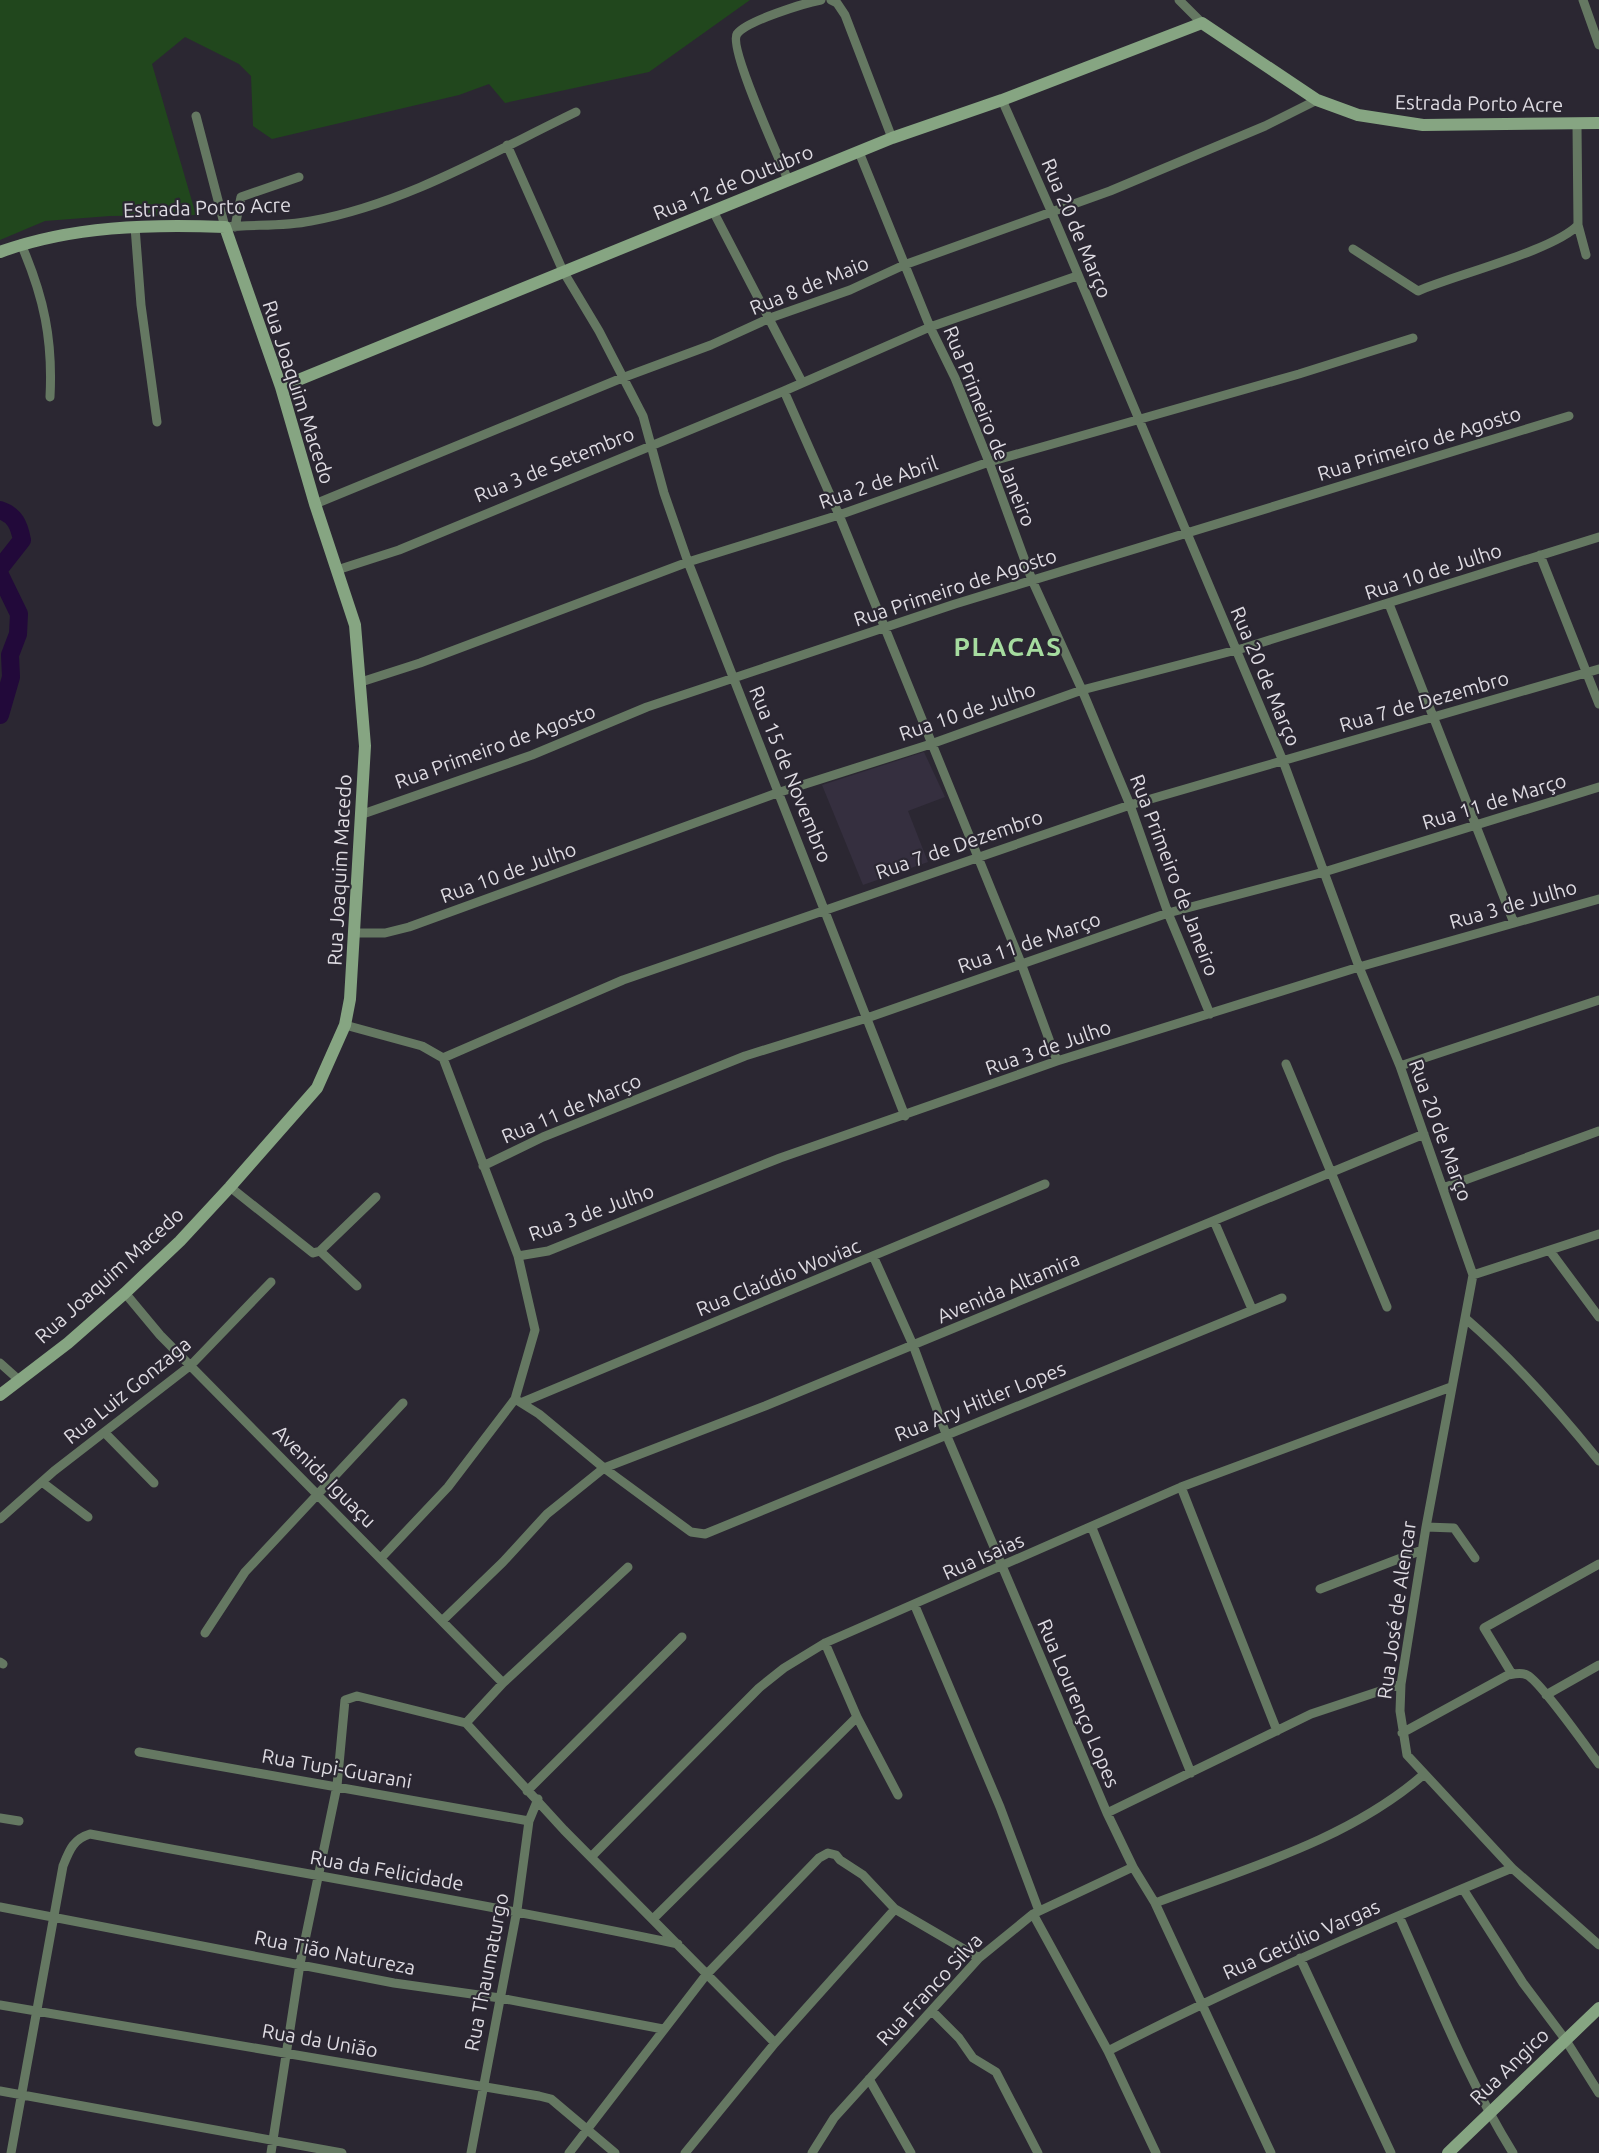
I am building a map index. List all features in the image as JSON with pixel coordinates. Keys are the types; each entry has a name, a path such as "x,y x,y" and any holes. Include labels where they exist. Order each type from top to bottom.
{"street":[{"path":"788,180 739,61 735,39 739,32 774,14 821,0"},
{"path":"831,0 837,3 845,15 892,138"},
{"name":"Estrada Porto Acre","path":"1179,0 1202,23 1317,100 1358,116 1391,122 1577,125 1599,123"},
{"path":"1583,0 1599,45"},
{"name":"Rua 12 de Outubro","path":"282,387 892,138 1002,100 1202,23"},
{"name":"Rua 20 de Março","path":"1002,100 1052,213 1283,761 1359,967 1400,1066 1473,1275"},
{"name":"Rua 8 de Maio","path":"315,504 622,378 711,345 770,318 850,290 904,265 1052,213 1200,154 1317,100"},
{"name":"Estrada Porto Acre","path":"0,252 21,244 53,237 135,227 279,226 348,213 407,193 576,112"},
{"path":"196,116 230,227"},
{"path":"1577,125 1578,225 1586,255"},
{"name":"Rua 15 de Novembro","path":"507,145 563,271 599,331 643,416 664,493 688,562 905,1116"},
{"name":"Rua Primeiro de Janeiro","path":"859,152 904,265 989,462 1032,580 1082,690 1130,805 1168,912 1210,1014"},
{"path":"230,227 241,197 299,177"},
{"path":"713,211 802,382"},
{"path":"1353,249 1418,291 1451,277 1516,256 1571,233 1578,225"},
{"path":"135,227 141,305 157,422"},
{"name":"Rua Joaquim Macedo","path":"0,1395 68,1343 180,1241 317,1088 345,1025 352,976 365,746 355,624 315,504 282,387 230,227"},
{"path":"21,244 39,289 49,330 50,398"},
{"name":"Rua 3 de Setembro","path":"337,570 399,550 652,443 784,391 930,327 1077,276"},
{"name":"Rua 2 de Abril","path":"361,682 420,663 688,562 839,515 989,462 1299,374 1413,338"},
{"path":"784,391 839,515 1021,963 1056,1061"},
{"name":"Rua Primeiro de Agosto","path":"360,815 532,755 647,707 883,628 1032,580 1569,416"},
{"name":"Rua 10 de Julho","path":"353,933 385,933 409,927 777,793 931,744 1082,690 1236,649 1389,604 1599,537"},
{"path":"1540,555 1599,704"},
{"path":"1389,604 1514,923"},
{"name":"Rua 7 de Dezembro","path":"443,1058 623,980 825,908 1130,805 1599,669"},
{"name":"Rua 11 de Março","path":"483,1166 543,1137 745,1056 867,1018 1168,912 1324,872 1599,787"},
{"name":"Rua 3 de Julho","path":"518,1256 548,1251 780,1158 905,1116 1056,1061 1359,967 1599,898"},
{"path":"1400,1066 1599,1000"},
{"path":"345,1025 422,1046 443,1058 518,1256 535,1330 519,1400 448,1487 381,1558"},
{"path":"1286,1064 1387,1307"},
{"path":"1443,1188 1599,1131"},
{"name":"Avenida Altamira","path":"442,1621 503,1562 547,1514 604,1468 913,1346 1424,1134"},
{"name":"Rua Claúdio Woviac","path":"519,1400 831,1271 874,1258 1046,1184"},
{"path":"230,1186 308,1250 317,1252 357,1286"},
{"path":"317,1252 376,1197"},
{"path":"1214,1221 1252,1309"},
{"path":"1473,1275 1599,1234"},
{"path":"1550,1251 1599,1317"},
{"name":"Rua Lourenço Lopes","path":"874,1258 913,1346 946,1434 1107,1813 1133,1867 1155,1903 1271,2153"},
{"name":"Rua José de Alencar","path":"1473,1275 1426,1527 1401,1684 1402,1733 1407,1755 1424,1775 1512,1868 1599,1945"},
{"name":"Rua Luiz Gonzaga","path":"0,1519 42,1482 191,1365 271,1282"},
{"name":"Avenida Iguaçu","path":"124,1293 160,1335 503,1683"},
{"name":"Rua Ary Hitler Lopes","path":"604,1468 691,1532 712,1532 1282,1298"},
{"path":"1465,1318 1498,1346 1599,1461"},
{"path":"0,1363 19,1380"},
{"name":"Rua Isaias","path":"592,1856 759,1688 784,1668 825,1643 915,1606 1181,1487 1451,1387"},
{"path":"519,1400 604,1468"},
{"path":"205,1633 245,1572 279,1532 318,1496 404,1403"},
{"path":"105,1433 154,1483"},
{"path":"42,1482 88,1517"},
{"path":"1181,1487 1277,1731"},
{"path":"1426,1527 1454,1528 1475,1558"},
{"path":"1092,1528 1191,1773"},
{"path":"1320,1589 1422,1550"},
{"path":"1512,1674 1484,1628 1599,1564"},
{"path":"465,1723 503,1683 628,1567"},
{"path":"915,1606 1000,1808 1036,1913 1108,2051 1155,2153"},
{"path":"527,1791 682,1637"},
{"path":"825,1643 857,1717 898,1795"},
{"path":"1546,1695 1599,1665"},
{"path":"1402,1733 1512,1674 1529,1675 1599,1764"},
{"path":"1107,1813 1311,1714 1401,1684"},
{"path":"271,2153 300,1964 316,1877 337,1786 345,1700 357,1696 465,1723 527,1791 538,1799 564,1830 654,1918 706,1975 775,2043"},
{"path":"654,1918 857,1717"},
{"name":"Rua Tupi-Guarani","path":"139,1752 530,1821"},
{"path":"1155,1903 1343,1828 1399,1796 1424,1775"},
{"name":"Rua Thaumaturgo","path":"471,2153 517,1910 530,1821 538,1799"},
{"path":"0,1818 19,1821"},
{"name":"Rua da Felicidade","path":"52,1916 68,1853 75,1842 90,1834 316,1877 517,1910 678,1944"},
{"path":"569,2153 706,1975 819,1858 828,1853 836,1855 863,1875 895,1909 979,1958"},
{"name":"Rua Franco Silva","path":"812,2153 834,2118 979,1958 1036,1913 1133,1867"},
{"name":"Rua Getúlio Vargas","path":"1108,2051 1201,2003 1300,1958 1512,1868"},
{"path":"1463,1889 1523,1983 1565,2039 1599,2093"},
{"name":"Rua Tião Natureza","path":"0,1907 394,1983 500,1998 663,2029"},
{"path":"685,2153 775,2043 895,1909"},
{"path":"11,2153 52,1916"},
{"path":"1399,1916 1488,2113 1513,2153"},
{"path":"1300,1958 1391,2153"},
{"name":"Rua da União","path":"0,2005 551,2099 615,2153"},
{"name":"Rua Angico","path":"1448,2153 1599,2008"},
{"path":"932,2011 958,2038 973,2058 996,2072 1038,2153"},
{"path":"869,2079 911,2153"},
{"path":"0,2091 342,2153"}],"shaded area":[{"path":"924,752 945,797 908,811 928,862 863,885 822,785"}],"green space":[{"path":"0,0 750,0 649,72 505,103 489,84 459,95 272,139 253,126 251,76 239,64 185,37 152,64 196,215 110,216 45,221 0,240"}],"waterway":[{"path":"0,510 16,521 22,540 0,568"},
{"path":"0,575 19,614 18,634 10,655 11,677 0,715"}],"district":[{"name":"PLACAS","path":"1008,646"}]}
